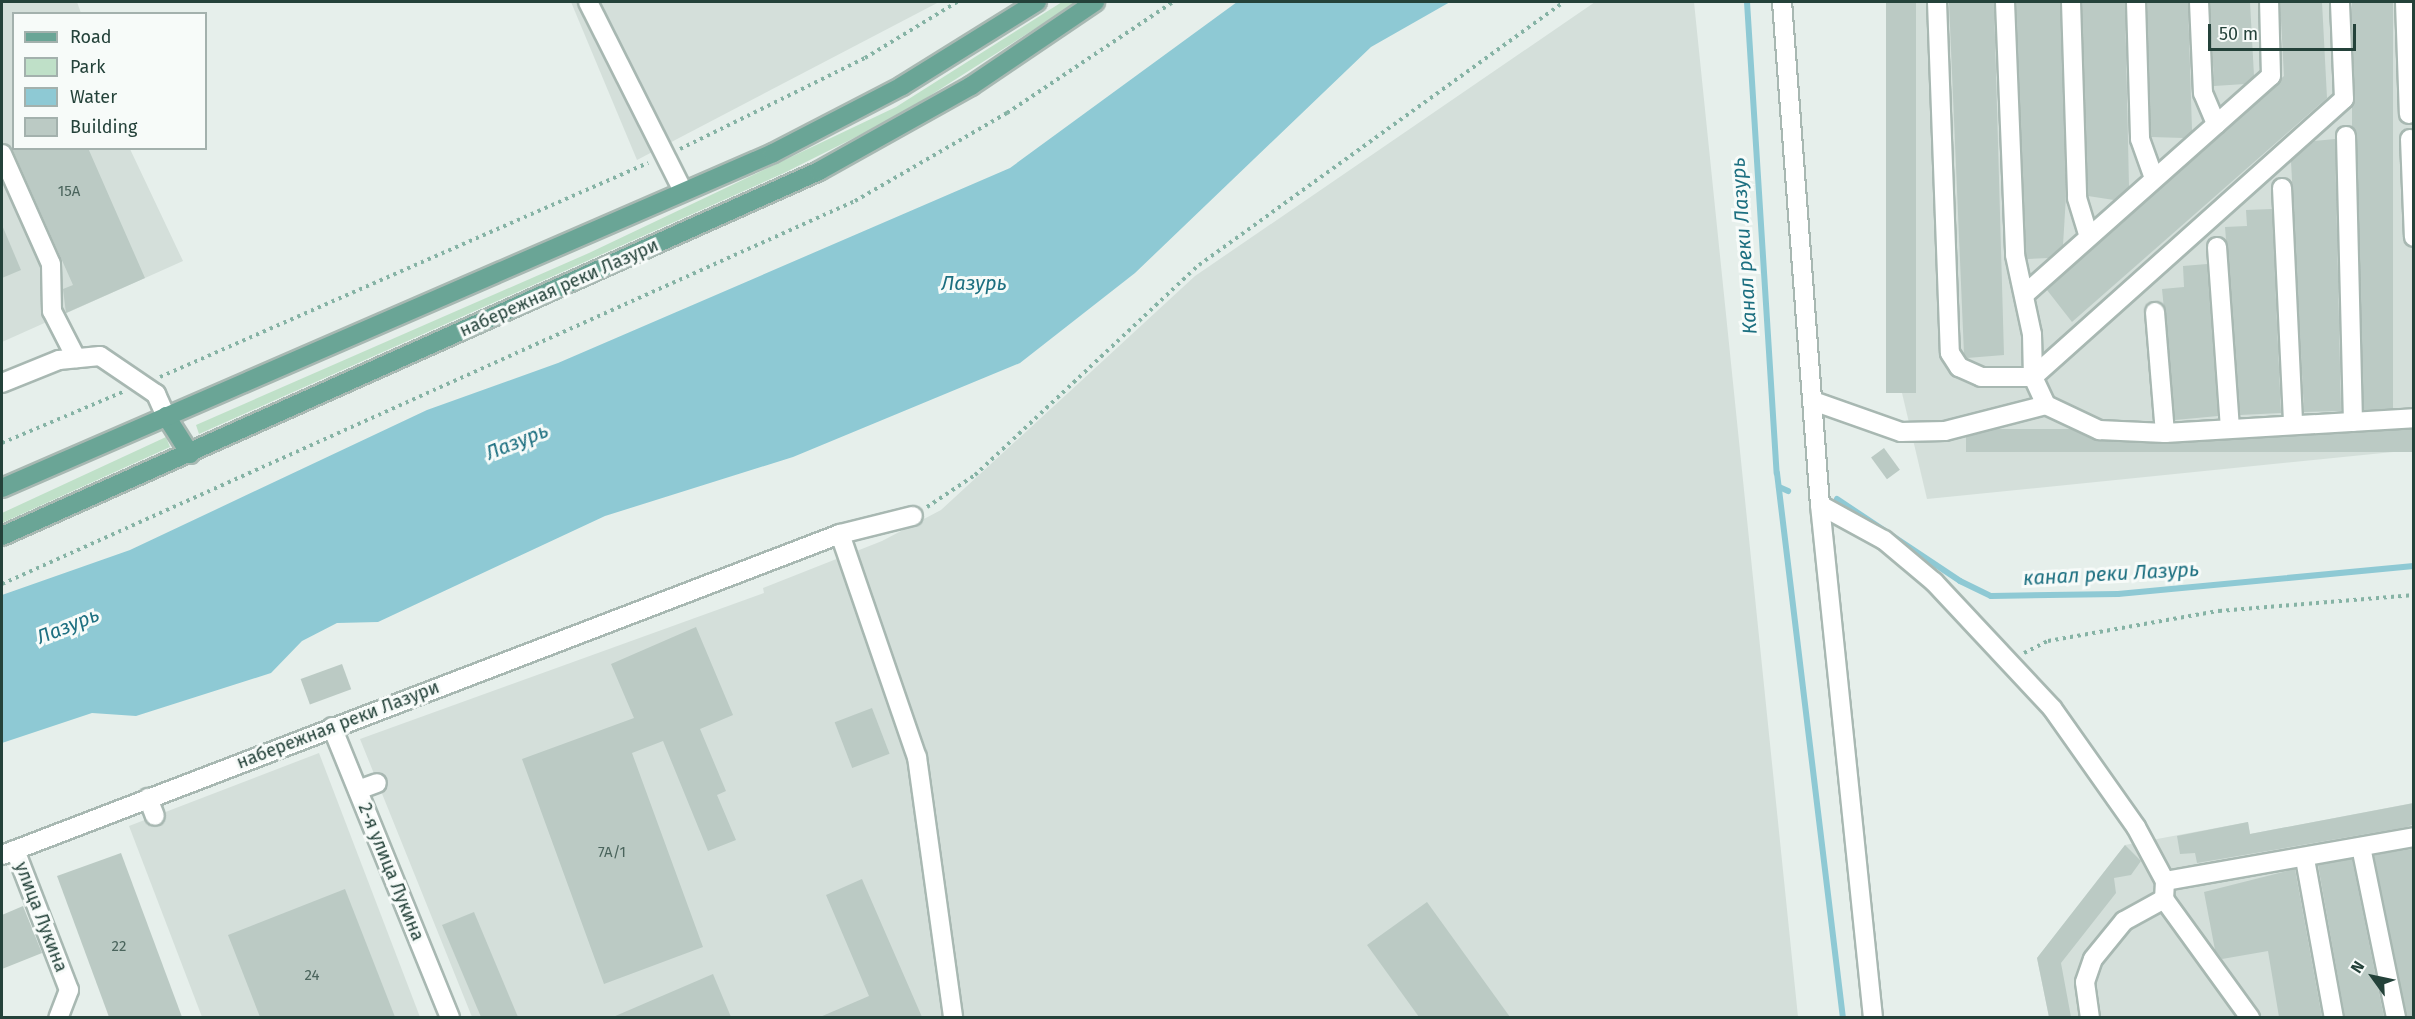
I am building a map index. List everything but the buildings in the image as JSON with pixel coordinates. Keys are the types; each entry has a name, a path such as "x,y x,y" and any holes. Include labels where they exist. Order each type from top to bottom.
{"main road":[{"path":"2,488 683,192 849,116 1037,2"},
{"name":"набережная реки Лазури","path":"2,536 190,454 819,171 971,86 1095,2"},
{"path":"166,416 190,454"}],"street":[{"path":"588,2 683,192"},
{"path":"1782,2 1816,402 1820,505 1873,1017"},
{"path":"1937,2 1950,353 1959,367 1981,377 2033,377 2344,99 2340,2"},
{"path":"2005,2 2015,255 2032,334 2033,377 2046,405"},
{"path":"2071,2 2077,198 2088,234"},
{"path":"2136,2 2140,139 2154,177"},
{"path":"2199,2 2203,93 2216,124"},
{"path":"2024,295 2088,234 2271,76 2269,2"},
{"path":"2405,2 2409,114"},
{"path":"2346,136 2353,422"},
{"path":"2410,138 2414,237"},
{"path":"2,154 51,264 52,311 76,358"},
{"path":"2282,188 2293,425"},
{"path":"2217,247 2230,429"},
{"path":"2155,312 2165,433"},
{"path":"2,383 76,358 100,356 156,394 166,416"},
{"path":"1816,402 1900,432 1945,430 2046,405 2099,430 2165,433 2414,418"},
{"path":"1820,505 1884,540 1934,582 2010,661 2102,772 2164,890 2250,1017"},
{"name":"набережная реки Лазури","path":"8,852 840,534 914,516"},
{"path":"840,534 917,757 953,1017"},
{"name":"2-я улица Лукина","path":"332,727 450,1017"},
{"path":"358,790 377,783"},
{"path":"147,798 155,816"},
{"path":"2090,1017 2085,982 2094,959 2124,921 2164,890 2414,837"},
{"path":"2361,847 2396,1017"},
{"name":"улица Лукина","path":"8,852 69,990 58,1017"},
{"path":"2305,859 2334,1017"}],"path":[{"path":"2,442 144,384 664,155 855,63 957,2"},
{"path":"2,584 855,201 1007,113 1173,2"},
{"path":"914,516 975,475 1199,265 1564,2"},
{"path":"2010,661 2048,641 2219,611 2414,595"}],"shaded area":[{"path":"2,2 77,2 81,12 12,12 12,150 130,150 183,261 2,342"},
{"path":"571,2 939,2 637,160"},
{"path":"1595,2 1694,2 1798,1017 472,1017 360,739 764,593 763,588 882,541 941,510 1195,276"},
{"path":"1886,2 2413,2 2413,450 1927,499 1902,393"},
{"path":"319,753 420,1017 202,1017 129,826"},
{"path":"2413,803 2413,1017 2049,1017 2037,958 2125,845 2248,822 2250,834"}],"green space":[{"path":"1062,2 1077,2 898,116 784,173 199,434 196,425 589,253 896,107"},
{"path":"166,437 170,447 2,523 2,513"}],"water":[{"name":"Лазурь","path":"1237,2 1450,2 1371,47 1135,273 1020,363 793,457 605,516 378,622 337,623 302,641 271,673 136,716 92,713 2,743 2,595 130,550 427,410 558,363 1010,168"}],"waterway":[{"name":"Канал реки Лазурь","path":"1747,2 1777,473 1843,1018"},
{"path":"1779,487 1788,491"},
{"name":"канал реки Лазурь","path":"1837,499 1960,581 1991,596 2118,594 2414,566"}]}
